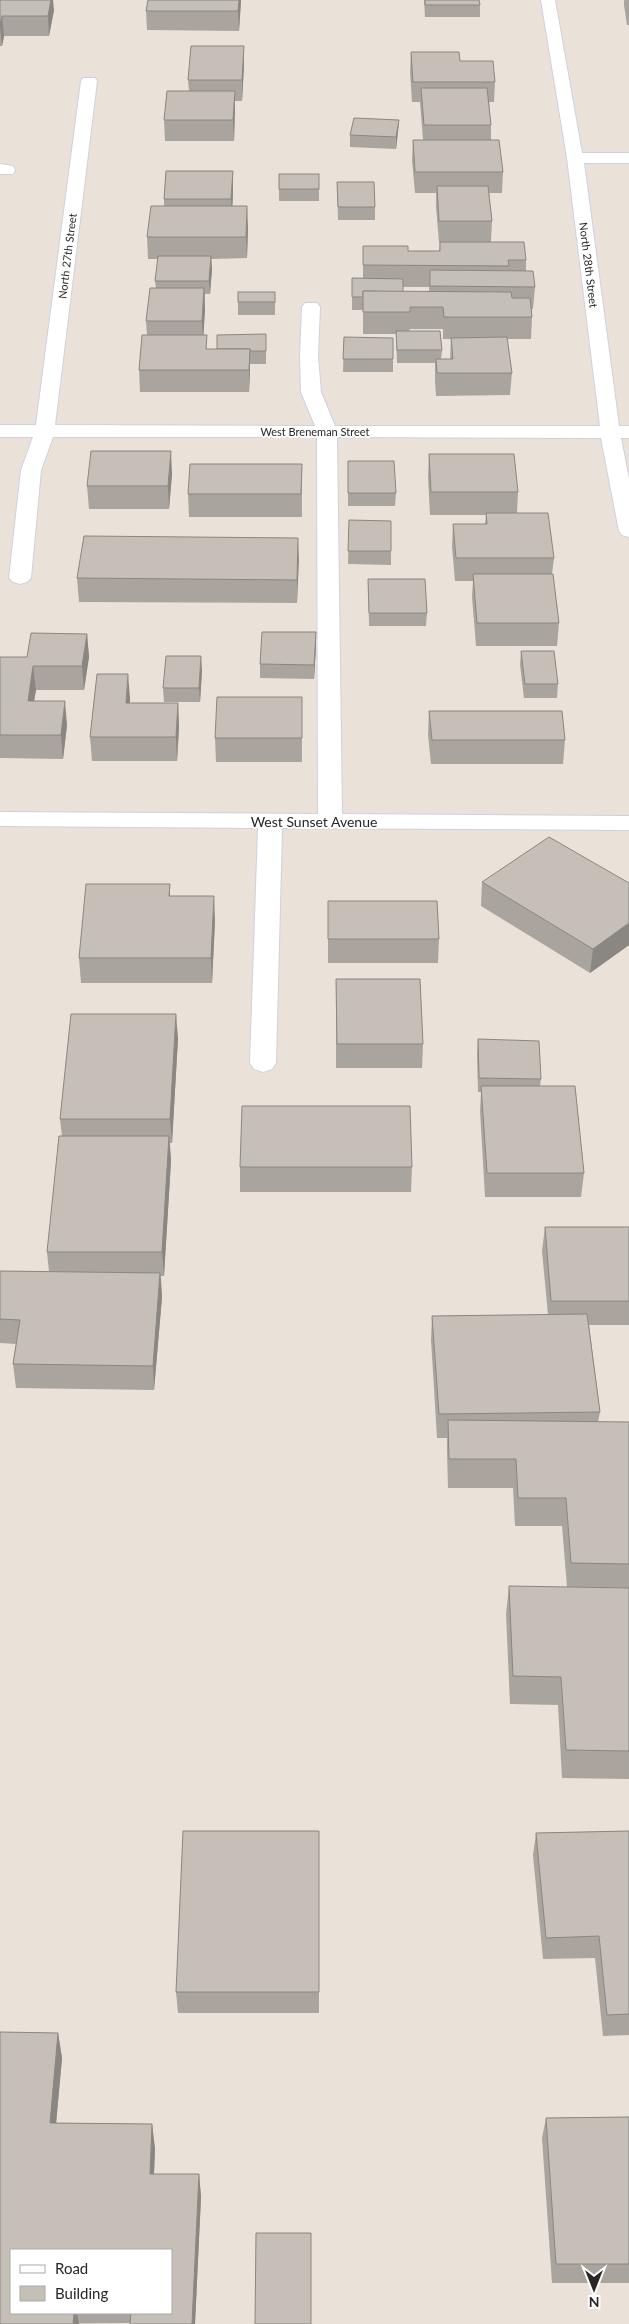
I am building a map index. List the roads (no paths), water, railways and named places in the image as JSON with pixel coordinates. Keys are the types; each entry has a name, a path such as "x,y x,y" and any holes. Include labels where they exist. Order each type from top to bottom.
{"street":[{"name":"North 28th Street","path":"548,0 620,432 629,531"},
{"name":"North 27th Street","path":"20,578 31,470 45,431 89,80"},
{"path":"575,158 629,158"},
{"path":"311,307 309,356 311,392 327,431 330,821"},
{"name":"West Breneman Street","path":"0,430 620,432"},
{"name":"West Sunset Avenue","path":"0,821 629,823"},
{"path":"264,1063 270,821"}]}
